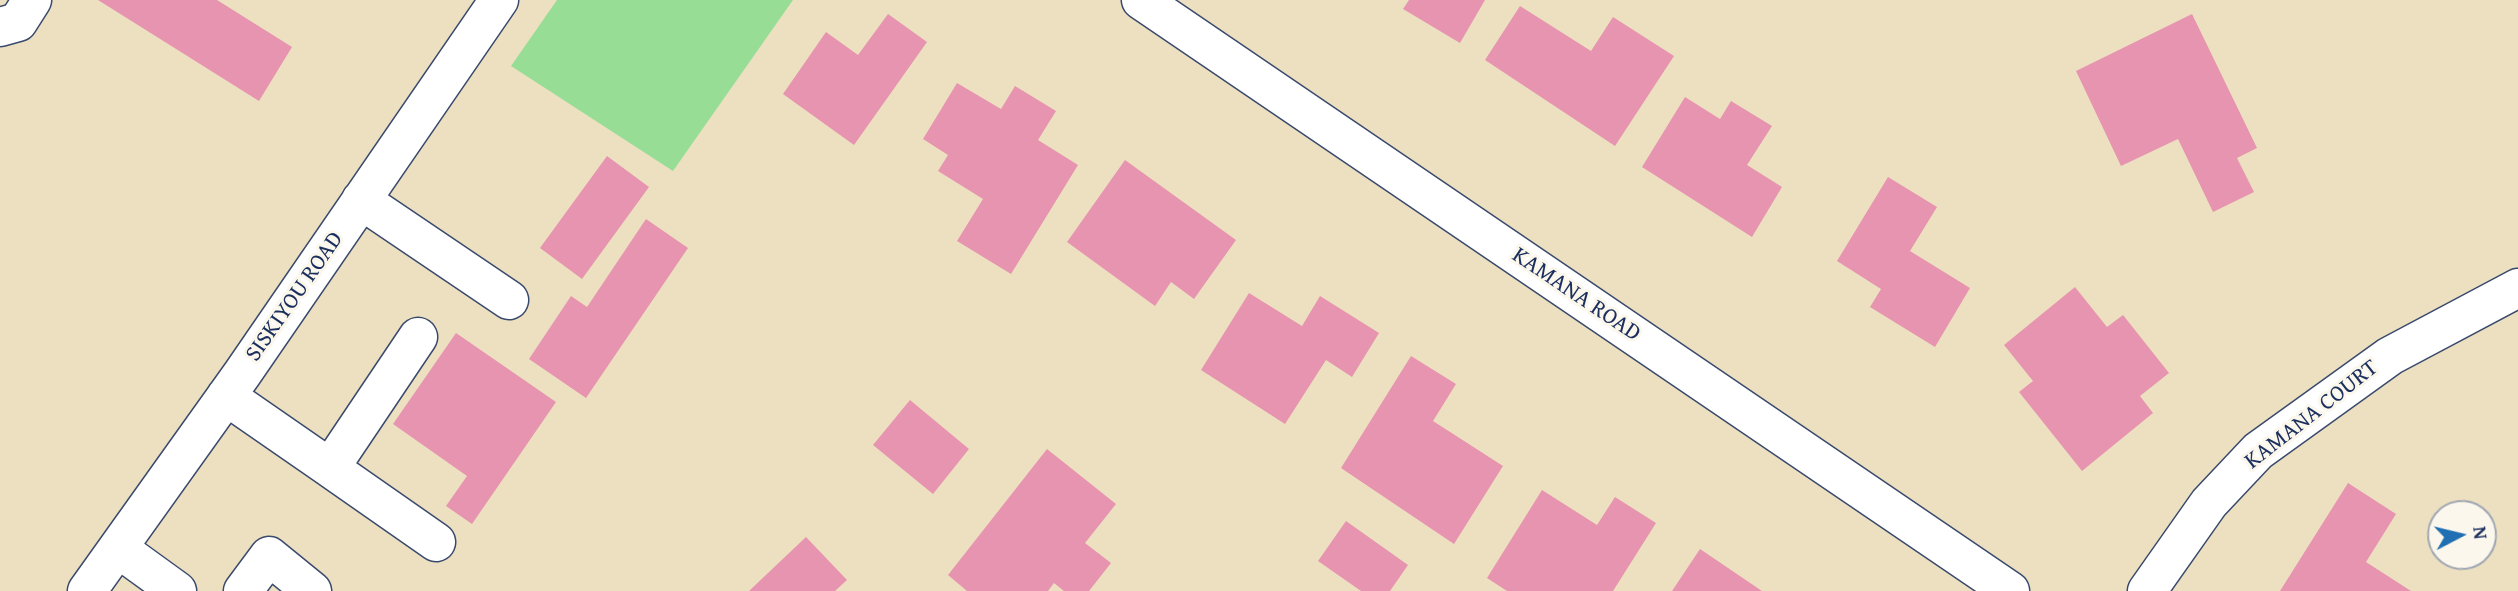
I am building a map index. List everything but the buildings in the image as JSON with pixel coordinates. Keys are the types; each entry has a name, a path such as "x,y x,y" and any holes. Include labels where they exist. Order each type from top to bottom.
{"street":[{"path":"0,27 18,22 32,0"},
{"name":"SISKIYOU ROAD","path":"87,591 226,396 499,0"},
{"name":"KAMANA ROAD","path":"1141,0 2010,591"},
{"path":"361,200 509,300"},
{"name":"KAMANA COURT","path":"2147,591 2209,503 2258,451 2390,356 2518,288"},
{"path":"330,468 418,337"},
{"path":"226,396 436,542"},
{"path":"119,549 177,591"},
{"path":"243,591 269,556 312,591"}],"green space":[{"path":"557,0 793,0 673,171 511,66"}]}
